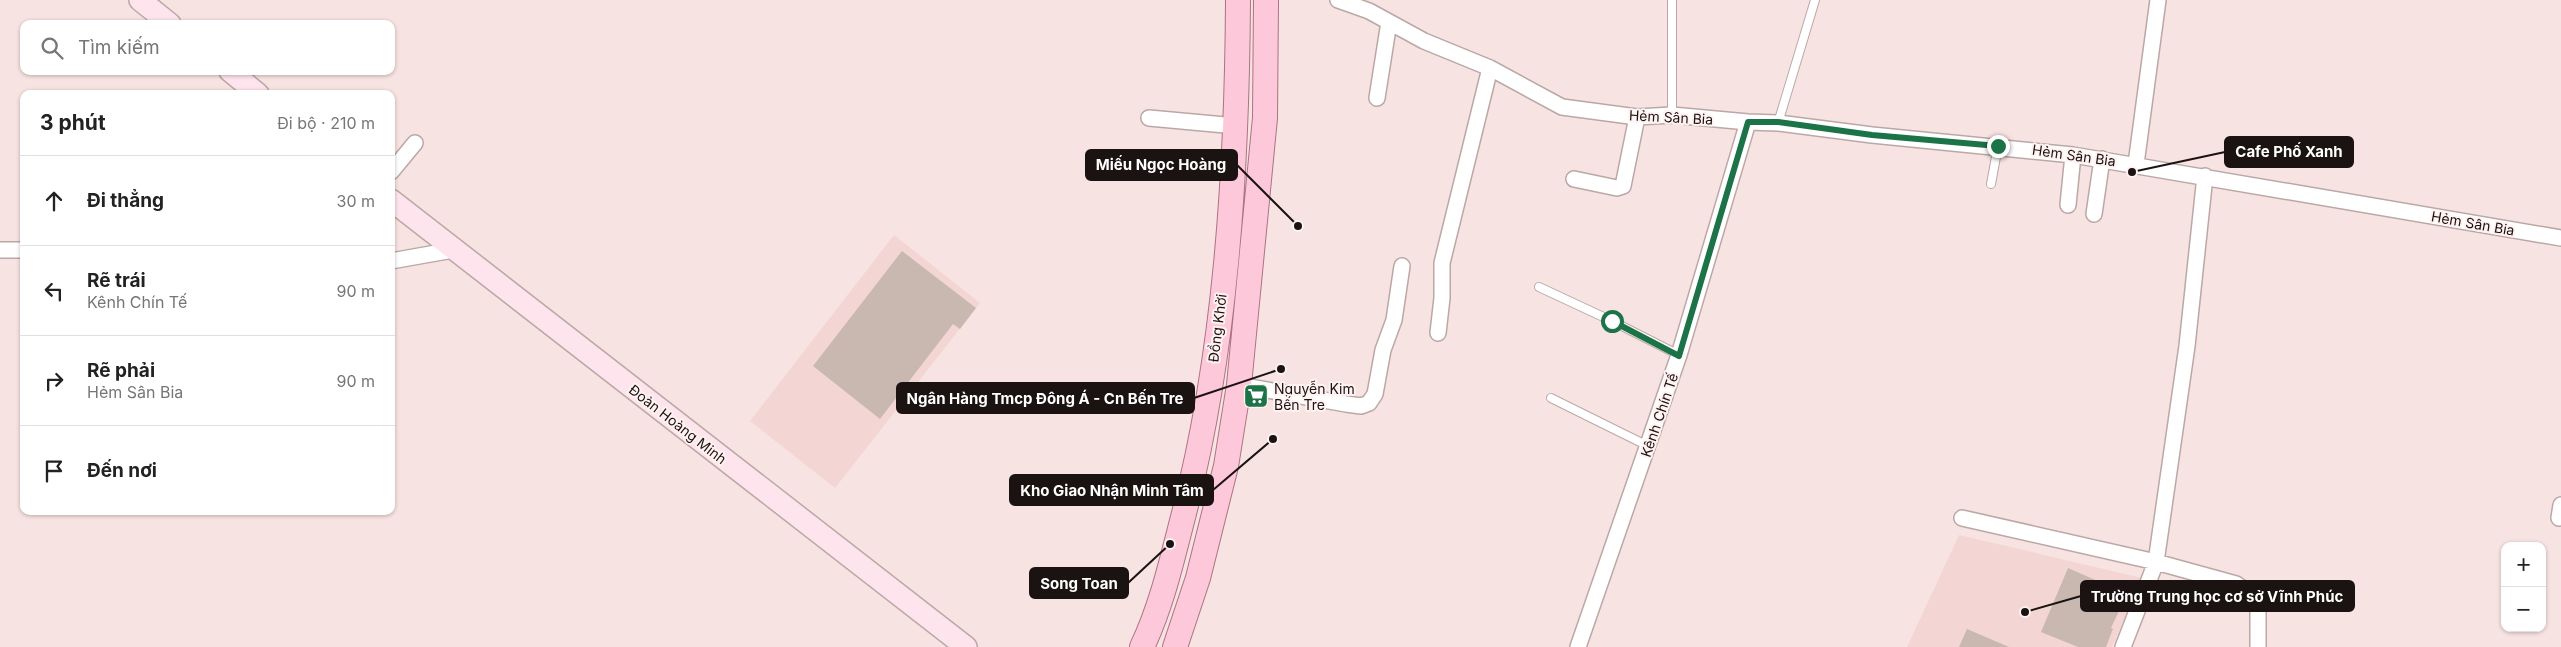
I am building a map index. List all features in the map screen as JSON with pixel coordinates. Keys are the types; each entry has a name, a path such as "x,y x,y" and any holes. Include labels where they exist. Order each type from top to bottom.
{"main road":[{"path":"140,0 165,20"},
{"name":"Đồng Khởi","path":"1142,647 1170,569 1200,455 1219,322 1237,121 1238,0"},
{"name":"Đồng Khởi","path":"1174,647 1198,578 1226,466 1239,385 1265,118 1266,0"},
{"path":"235,75 253,90"},
{"path":"1237,121 1265,118"},
{"name":"Đoàn Hoàng Minh","path":"395,203 966,647"},
{"path":"1170,569 1198,578"}],"street":[{"name":"Hẻm Sân Bia","path":"1338,0 1369,11 1424,41 1490,68 1562,107 1637,117 1672,115 1748,122 1778,122 1872,135 1998,146 2073,155 2136,164 2561,238"},
{"path":"2136,164 2158,0"},
{"path":"1376,98 1388,22"},
{"path":"1438,333 1442,298 1442,263 1490,68"},
{"path":"1574,179 1617,188 1623,186 1637,117"},
{"path":"1149,118 1237,121"},
{"name":"Kênh Chín Tế","path":"1578,647 1679,356 1748,122"},
{"path":"395,167 415,143"},
{"path":"2068,205 2073,155"},
{"path":"2094,214 2102,159"},
{"path":"2123,647 2156,562 2187,346 2205,176"},
{"path":"0,250 20,250"},
{"path":"395,260 453,250"},
{"path":"1239,385 1346,404 1361,406 1369,403 1375,394 1383,350 1394,320 1402,266"},
{"path":"1962,518 2156,562 2236,584 2249,593 2258,609 2258,647"}],"lane":[{"path":"1672,0 1672,115"},
{"path":"1778,122 1815,0"},
{"path":"1990,184 1998,146"},
{"path":"1539,287 1612,321 1679,356"},
{"path":"1551,398 1648,446"}],"shaded area":[{"path":"894,235 980,303 835,488 750,421"},
{"path":"1959,535 2142,578 2112,647 1907,647"}],"building":[{"path":"902,251 976,308 960,329 953,324 880,419 813,366"},
{"path":"2068,568 2127,594 2111,628 2113,629 2106,647 2078,647 2041,632"},
{"path":"1967,629 2009,647 1959,647"}],"place":[{"name":"Cafe Phố Xanh","path":"2132,172"},
{"name":"Miếu Ngọc Hoàng","path":"1298,226"},
{"name":"Ngân Hàng Tmcp Đông Á - Cn Bến Tre","path":"1281,369"},
{"name":"Nguyễn Kim Bến Tre","path":"1256,396"},
{"name":"Kho Giao Nhận Minh Tâm","path":"1273,439"},
{"name":"Song Toan","path":"1170,544"},
{"name":"Trường Trung học cơ sở Vĩnh Phúc","path":"2025,612"}],"route":[{"path":"1612,321 1679,356 1748,122 1778,122 1872,135 1998,146"}]}
